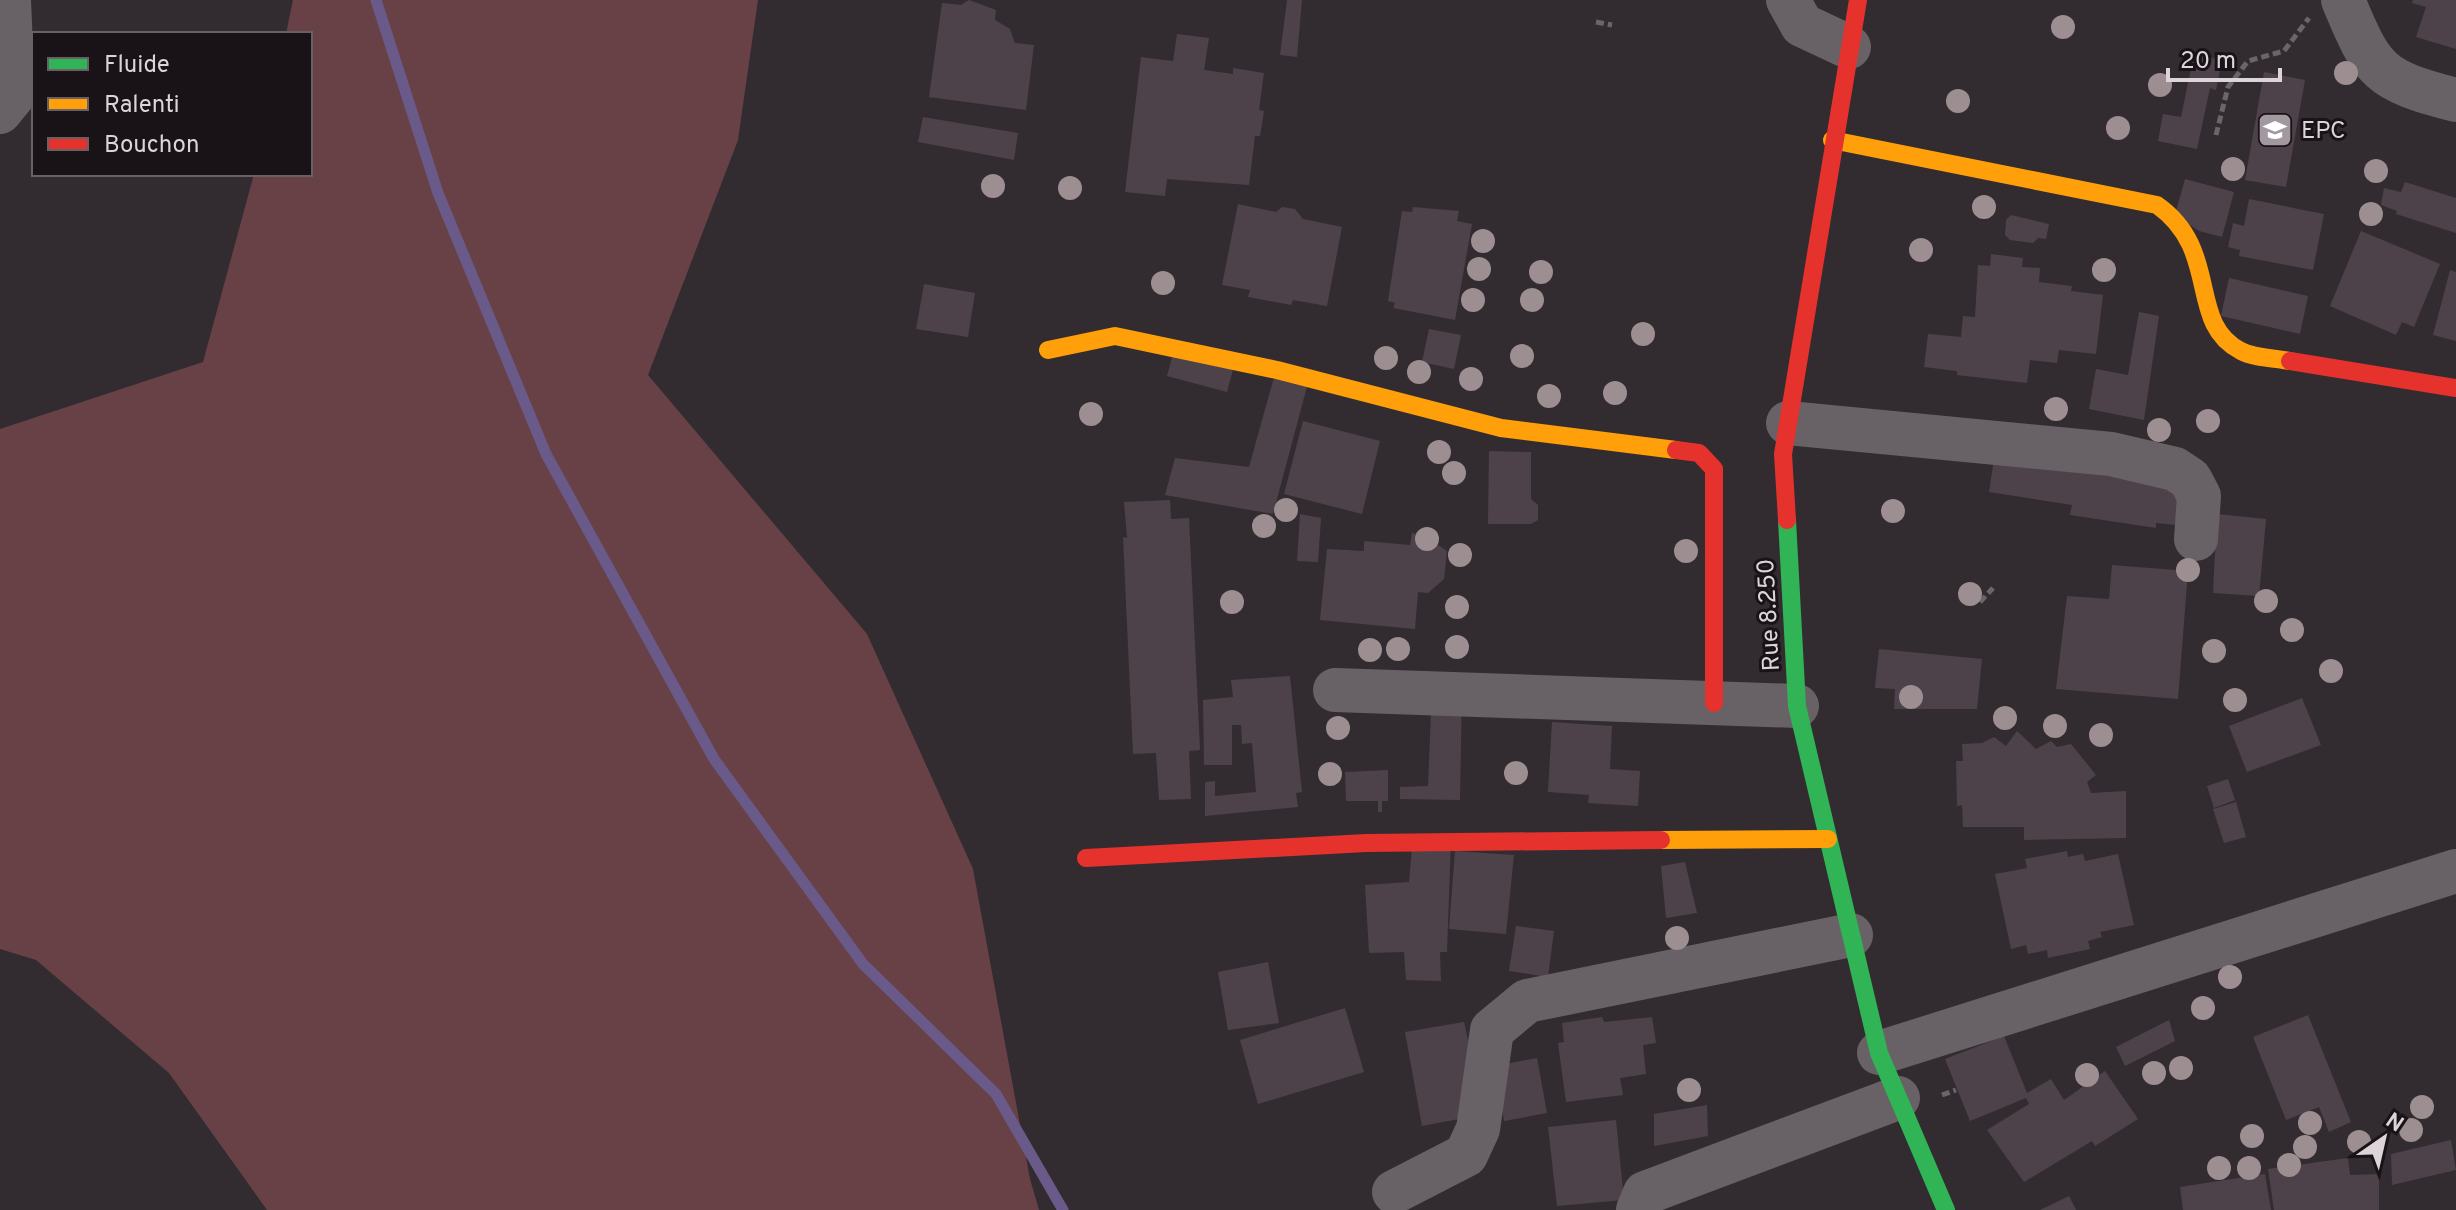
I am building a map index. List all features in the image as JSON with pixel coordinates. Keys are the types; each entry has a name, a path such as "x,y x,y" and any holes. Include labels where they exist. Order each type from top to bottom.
{"main road":[{"name":"Rue 8.250","path":"1858,0 1832,140 1783,454 1797,706 1879,1053 1946,1210"},
{"path":"1832,140 2157,205 2179,221 2197,252 2211,326 2224,343 2244,353 2456,388"},
{"path":"1048,350 1084,340 1115,336 1277,370 1501,428 1699,453 1714,469 1714,703"},
{"path":"1086,858 1366,843 1828,839"}],"street":[{"path":"0,112 13,96 9,0"},
{"path":"1788,0 1802,25 1849,47"},
{"path":"2328,7 2384,74 2408,87 2456,100"},
{"path":"1788,423 2111,454 2175,469 2190,479 2199,496 2196,539"},
{"path":"1335,690 1797,706"},
{"path":"1879,1053 2456,871"},
{"path":"1394,1192 1466,1155 1478,1129 1492,1030 1527,1001 1851,935"},
{"path":"1638,1210 1645,1193 1898,1098"}],"path":[{"path":"2216,135 2228,87 2248,61 2284,51 2328,7"},
{"path":"1596,22 1612,25"},
{"path":"1980,602 1993,588"}],"shaded area":[{"path":"293,0 758,0 738,140 648,375 867,634 973,869 1030,1179 1039,1210 267,1210 169,1073 36,960 0,949 0,429 203,362 253,176 312,176 312,32 286,32"}],"building":[{"path":"969,0 996,10 995,20 1010,29 1015,43 1034,45 1026,110 929,97 942,3 961,5"},
{"path":"1287,0 1302,0 1297,57 1280,55"},
{"path":"2413,0 2456,0 2456,49 2416,37 2426,7 2412,3"},
{"path":"1177,34 1209,38 1204,70 1233,74 1233,68 1264,73 1259,110 1264,111 1260,136 1255,136 1249,185 1167,179 1165,196 1125,192 1141,57 1173,61"},
{"path":"2194,54 2222,60 2216,90 2210,88 2197,149 2158,141 2163,114 2181,117"},
{"name":"EPC","path":"2264,72 2305,80 2286,187 2245,180"},
{"path":"923,117 1018,133 1014,160 918,142"},
{"path":"2185,179 2234,192 2222,237 2199,231 2175,215"},
{"path":"2405,182 2456,198 2456,233 2396,214 2397,211 2381,205 2384,188 2401,192"},
{"path":"2249,199 2324,214 2313,270 2239,256 2240,250 2228,247 2233,223 2244,226"},
{"path":"1238,204 1276,212 1282,207 1295,209 1303,219 1342,227 1327,306 1293,300 1291,305 1248,297 1250,290 1222,285"},
{"path":"1413,207 1459,211 1457,221 1472,224 1455,320 1393,308 1395,303 1388,301 1402,211 1412,212"},
{"path":"2011,215 2049,224 2046,239 2038,238 2033,243 2010,240 2005,235 2006,220"},
{"path":"2361,231 2440,264 2414,327 2402,322 2396,335 2330,306"},
{"path":"1991,254 2023,258 2022,267 2040,268 2039,282 2072,286 2071,291 2103,295 2096,354 2059,350 2057,363 2030,360 2027,383 1957,375 1957,371 1924,367 1928,334 1961,337 1963,316 1975,317 1978,265 1990,266"},
{"path":"2450,270 2456,272 2456,341 2433,335"},
{"path":"2229,278 2308,296 2300,334 2221,316"},
{"path":"924,284 975,293 968,337 916,329"},
{"path":"2139,312 2159,316 2144,420 2089,409 2096,369 2128,375"},
{"path":"1429,329 1461,335 1454,369 1422,362"},
{"path":"1175,346 1235,362 1227,392 1167,376"},
{"path":"1276,370 1309,379 1273,514 1165,495 1175,458 1249,467"},
{"path":"1303,421 1380,441 1362,514 1284,494"},
{"path":"1998,433 2188,464 2176,525 2156,523 2156,528 2070,515 2072,505 1989,492"},
{"path":"1489,451 1531,452 1531,499 1538,505 1538,520 1531,524 1488,524"},
{"path":"1170,500 1171,519 1189,518 1200,750 1189,751 1191,799 1159,800 1156,753 1133,754 1124,502"},
{"path":"1300,514 1321,518 1318,562 1297,561"},
{"path":"2217,514 2266,519 2259,596 2213,593"},
{"path":"1412,533 1425,536 1447,551 1444,579 1428,593 1418,592 1415,629 1320,620 1327,549 1364,551 1364,541 1410,545"},
{"path":"2112,565 2188,571 2178,699 2056,689 2067,596 2109,599"},
{"path":"1879,649 1982,659 1977,709 1894,709 1895,689 1875,688"},
{"path":"1290,676 1302,792 1296,793 1298,807 1205,816 1205,782 1215,781 1215,796 1256,792 1252,743 1242,744 1241,725 1232,725 1232,765 1204,765 1203,700 1233,697 1231,680"},
{"path":"1432,686 1462,687 1460,800 1400,799 1400,787 1428,786"},
{"path":"2302,698 2321,745 2247,772 2229,726"},
{"path":"1552,722 1612,726 1610,769 1640,771 1638,806 1588,803 1589,795 1548,792"},
{"path":"2017,731 2036,749 2051,741 2057,747 2071,744 2096,775 2087,782 2091,793 2126,791 2126,838 2024,840 2024,827 1963,827 1962,805 1957,806 1956,761 1963,761 1962,744 1982,743 1994,737 2006,746"},
{"path":"1388,770 1388,801 1382,801 1382,812 1378,812 1378,801 1346,801 1345,772"},
{"path":"2228,779 2235,800 2214,808 2207,786"},
{"path":"2236,802 2246,837 2224,843 2213,809"},
{"path":"1413,836 1451,838 1447,952 1440,952 1441,981 1406,980 1404,952 1369,953 1365,885 1409,882"},
{"path":"1455,851 1514,855 1506,934 1449,929"},
{"path":"2067,851 2068,857 2083,854 2085,861 2118,854 2134,925 2100,932 2102,937 2088,941 2090,949 2048,958 2047,950 2028,954 2026,945 2011,949 1995,874 2027,868 2025,859"},
{"path":"1685,862 1697,913 1666,918 1661,866"},
{"path":"1516,926 1554,931 1548,977 1509,971"},
{"path":"1268,962 1279,1023 1228,1030 1218,972"},
{"path":"1345,1008 1364,1072 1258,1104 1240,1040"},
{"path":"2308,1015 2351,1122 2329,1132 2319,1107 2286,1120 2253,1037"},
{"path":"1602,1017 1604,1022 1652,1017 1656,1043 1643,1045 1646,1074 1620,1078 1623,1095 1566,1102 1558,1043 1564,1042 1562,1023"},
{"path":"2169,1020 2175,1041 2125,1066 2116,1047"},
{"path":"1464,1022 1480,1093 1480,1115 1422,1126 1405,1032"},
{"path":"2004,1036 2027,1093 2051,1079 2064,1100 2105,1071 2138,1119 2095,1146 2092,1141 2024,1182 1987,1130 2029,1104 2026,1098 1970,1121 1945,1059"},
{"path":"1537,1058 1547,1113 1504,1121 1495,1066"},
{"path":"1707,1105 1708,1136 1654,1146 1654,1114"},
{"path":"1616,1120 1624,1200 1557,1206 1548,1127"},
{"path":"2451,1140 2456,1170 2392,1185 2391,1154"},
{"path":"2348,1158 2350,1175 2379,1174 2379,1210 2274,1210 2268,1169"},
{"path":"2265,1174 2271,1210 2183,1210 2180,1187"},
{"path":"2069,1196 2076,1210 2040,1210"}],"waterway":[{"path":"376,0 438,193 546,454 714,759 863,964 996,1094 1063,1210"}],"traffic: fast":[{"path":"1787,520 1797,706 1879,1053 1946,1210"}],"traffic: slow":[{"path":"1832,140 2157,205 2177,223 2190,243 2207,305 2224,339 2246,353 2290,361"},
{"path":"1048,350 1115,336 1277,370 1501,428 1676,450"},
{"path":"1661,840 1828,839"}],"traffic: jam":[{"path":"1787,520 1783,454 1858,0"},
{"path":"2290,361 2456,388"},
{"path":"1676,450 1699,453 1714,469 1714,703"},
{"path":"1086,858 1366,843 1661,840"}],"place":[{"name":"EPC","path":"2275,130"}]}
